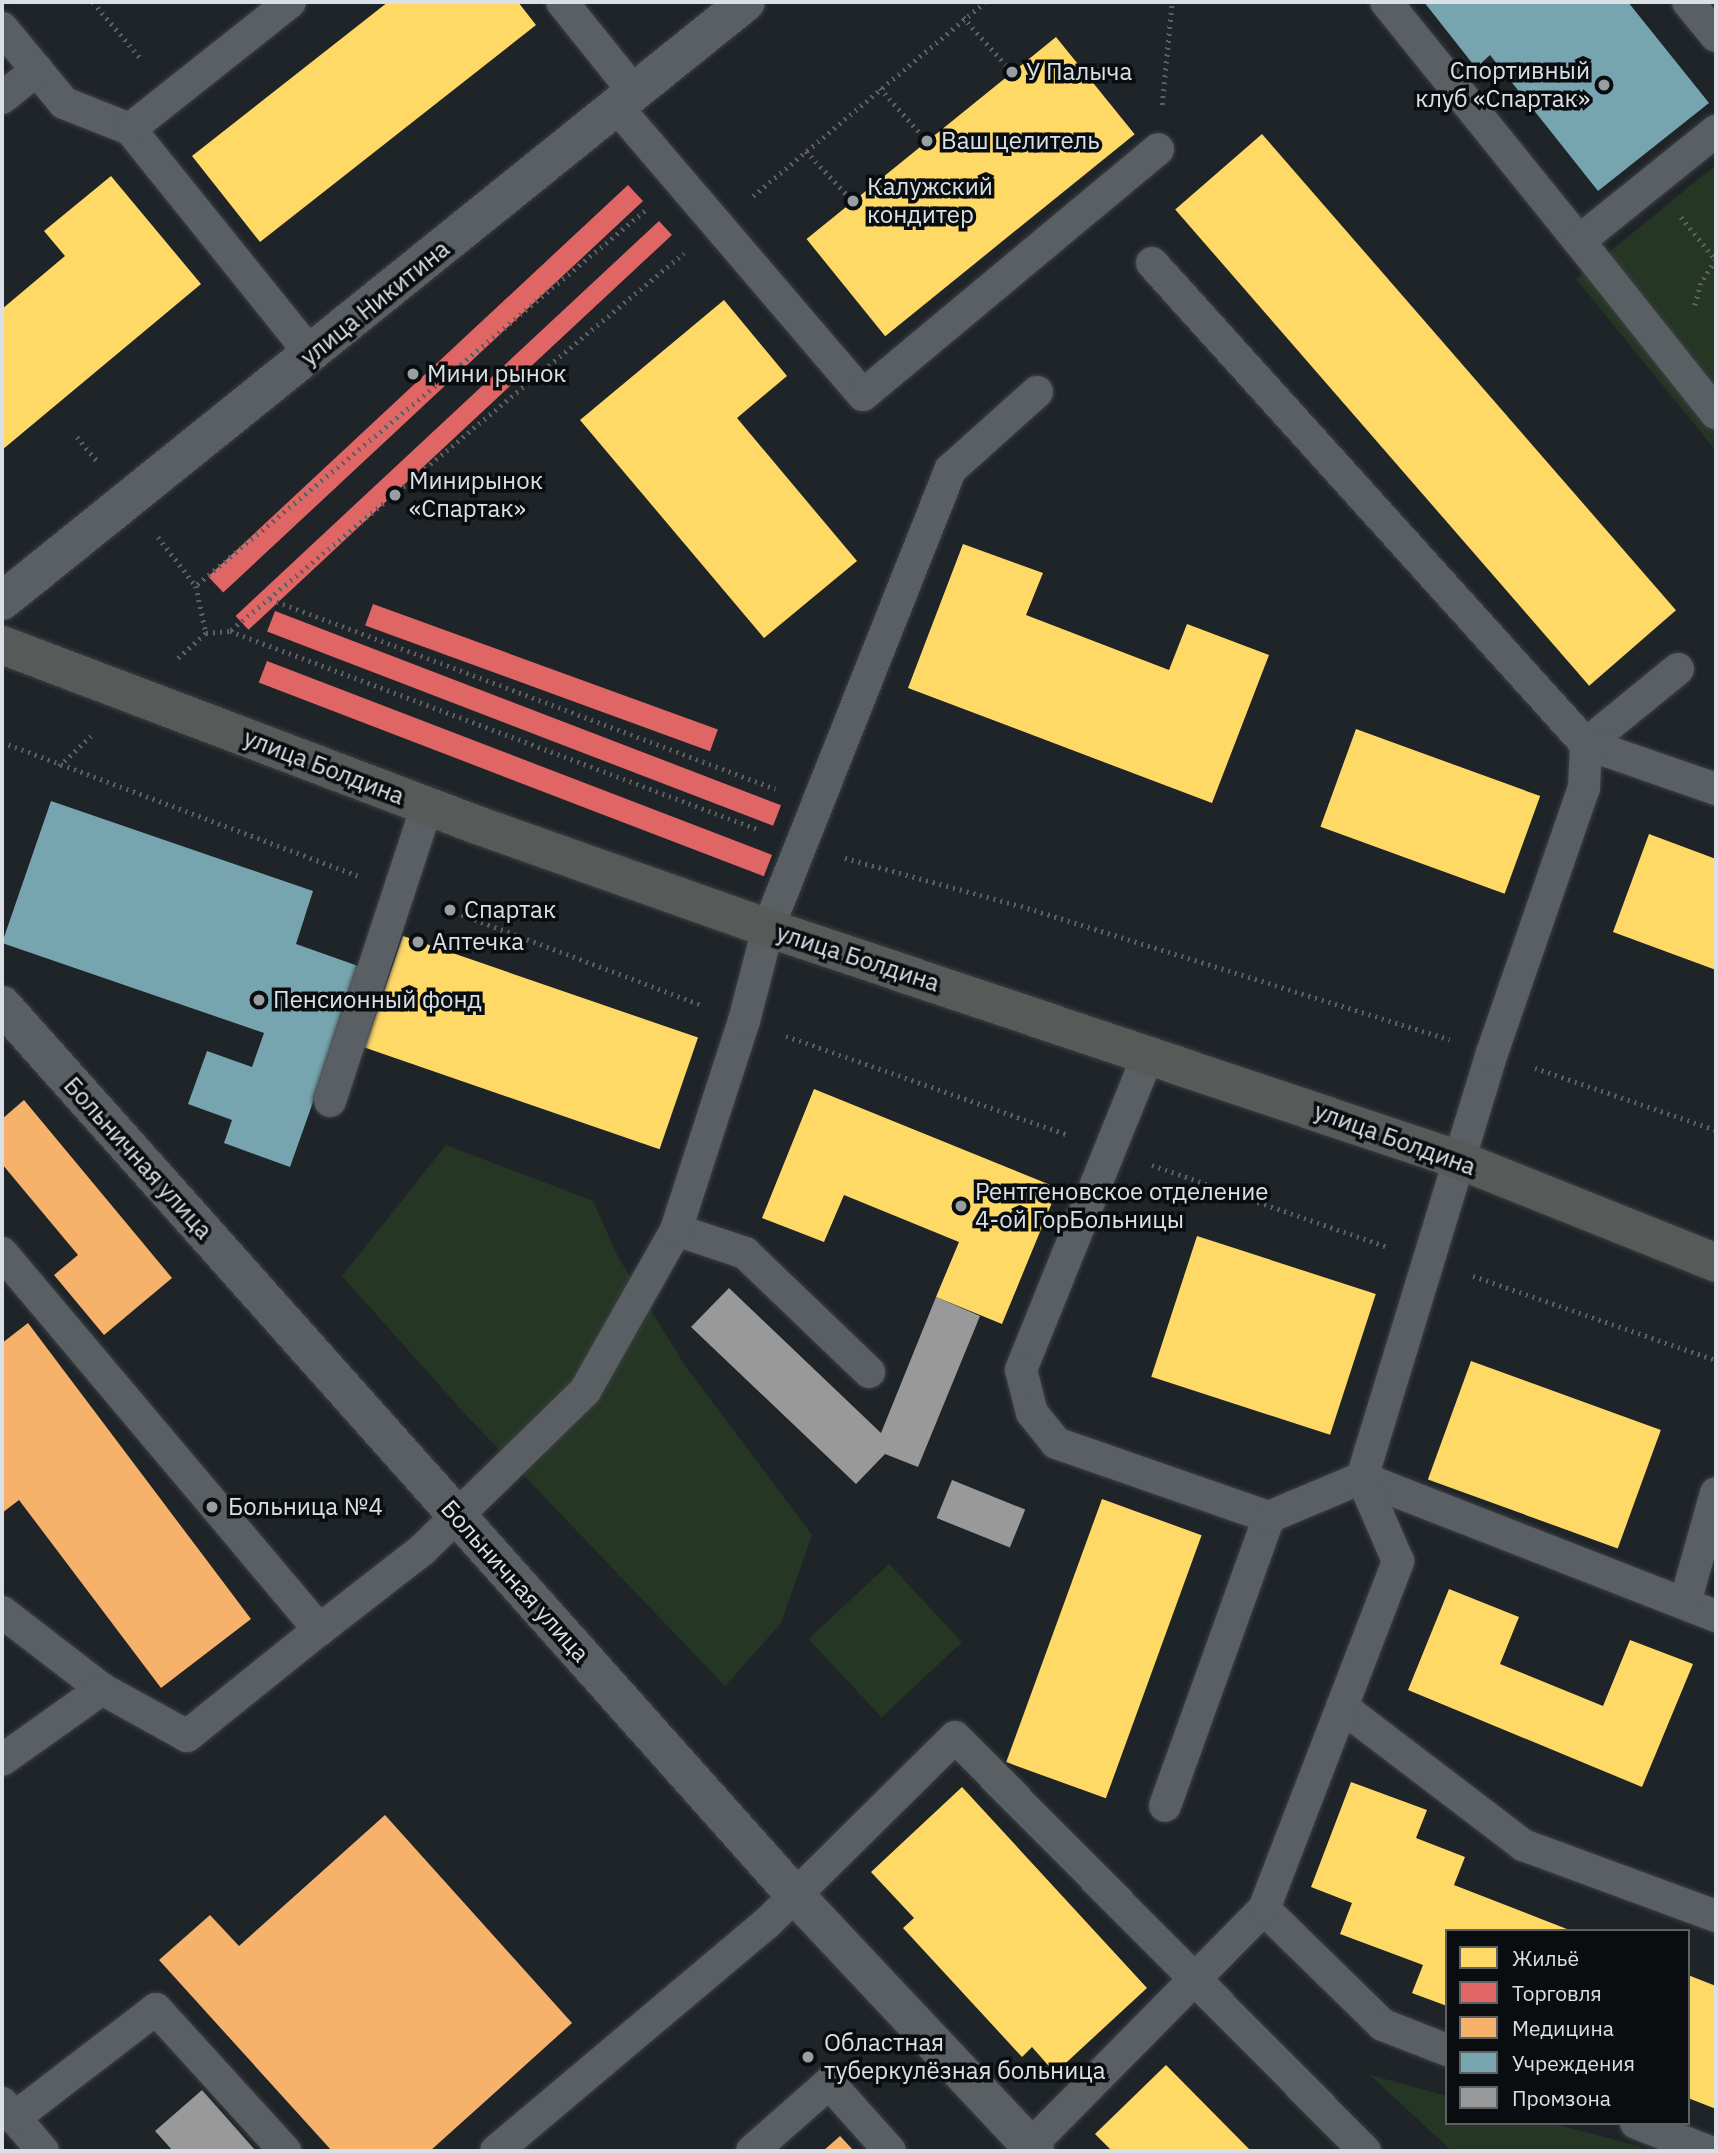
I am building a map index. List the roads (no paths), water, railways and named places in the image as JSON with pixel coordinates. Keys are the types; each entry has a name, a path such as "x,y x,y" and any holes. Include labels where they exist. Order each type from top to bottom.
{"main road":[{"name":"улица Болдина","path":"2,645 427,806 768,928 1149,1053 1459,1160 1716,1263"}],"street":[{"name":"улица Никитина","path":"2,601 312,355 746,2"},
{"name":"Больничная улица","path":"2,1005 793,1894 1033,2149"}],"lane":[{"path":"130,129 290,2"},
{"path":"562,2 625,99 716,226 863,395 1158,149"},
{"path":"1386,2 1716,414"},
{"path":"1688,2 1716,36"},
{"path":"2,28 64,103 130,129 312,355"},
{"path":"2,98 37,70"},
{"path":"1579,241 1716,131"},
{"path":"1152,263 1586,744 1716,789"},
{"path":"2,1612 102,1689 187,1736 422,1550 585,1391 676,1230 744,1021 768,928 819,806 950,470 1037,392"},
{"path":"1033,2149 1264,1909 1398,1561 1362,1478 1459,1160 1584,788 1586,744 1678,669"},
{"path":"330,1101 427,806"},
{"path":"1149,1053 1021,1370 1032,1413 1056,1443 1269,1517 1362,1478 1716,1616"},
{"path":"676,1230 745,1253 869,1372"},
{"path":"8,1272 319,1630"},
{"path":"1685,1604 1716,1493"},
{"path":"1165,1806 1269,1517"},
{"path":"2,1760 102,1689"},
{"path":"1342,1707 1523,1845 1716,1916"},
{"path":"496,2151 767,1923 793,1894 955,1737 1365,2151"},
{"path":"1264,1909 1383,2025 1445,2049"},
{"path":"43,2151 8,2110 156,2009 285,2151"},
{"path":"752,2151 829,2083 890,2151"},
{"path":"1641,2125 1708,2151"}],"place":[{"name":"У Палыча","path":"1012,72"},
{"name":"Спортивный клуб «Спартак»","path":"1604,85"},
{"name":"Ваш целитель","path":"927,141"},
{"name":"Калужский кондитер","path":"853,201"},
{"name":"Мини рынок","path":"413,374"},
{"name":"Минирынок «Спартак»","path":"395,495"},
{"name":"Спартак","path":"450,910"},
{"name":"Аптечка","path":"418,942"},
{"name":"Пенсионный фонд","path":"259,1000"},
{"name":"Рентгеновское отделение 4-ой ГорБольницы","path":"961,1206"},
{"name":"Больница №4","path":"212,1507"},
{"name":"Областная туберкулёзная больница","path":"808,2057"}]}
